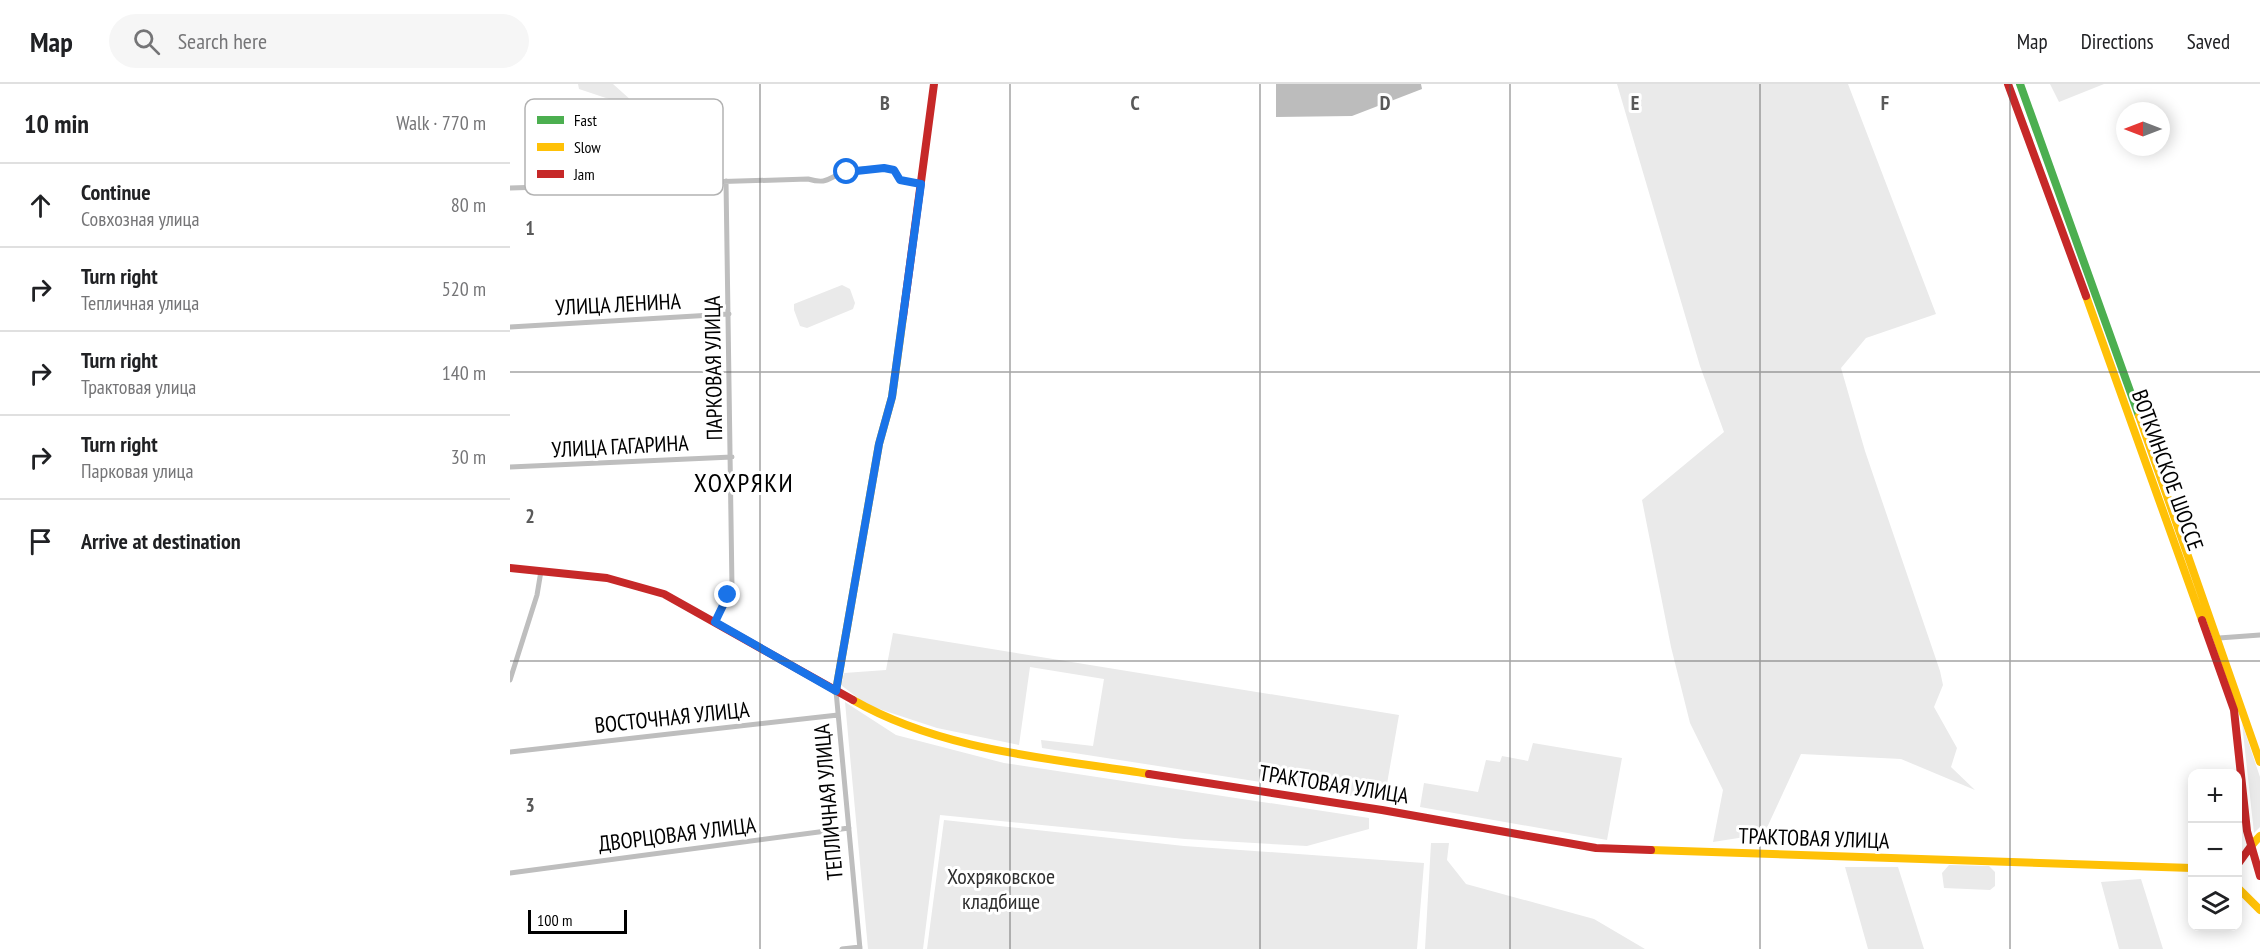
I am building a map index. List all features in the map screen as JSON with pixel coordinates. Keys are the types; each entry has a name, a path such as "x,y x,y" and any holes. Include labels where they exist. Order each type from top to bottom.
{"street":[{"name":"ТЕПЛИЧНАЯ УЛИЦА","path":"860,948 836,691 876,454 892,397 934,84"},
{"name":"ВОТКИНСКОЕ ШОССЕ","path":"2008,84 2129,410 2234,710 2247,831 2260,876"},
{"name":"ВОТКИНСКОЕ ШОССЕ","path":"2020,84 2219,638 2260,762"},
{"path":"723,181 808,179 826,182 844,172 884,168 894,170 900,180 921,184"},
{"name":"ПАРКОВАЯ УЛИЦА","path":"715,622 732,588 732,457 726,181"},
{"path":"510,188 525,188"},
{"name":"УЛИЦА ЛЕНИНА","path":"510,327 729,314"},
{"name":"УЛИЦА ГАГАРИНА","path":"510,467 732,457"},
{"name":"ТРАКТОВАЯ УЛИЦА","path":"510,568 607,578 664,594 886,719 955,740 1596,848 2188,868"},
{"path":"510,680 537,595 541,571"},
{"path":"2219,638 2260,635"},
{"name":"ВОСТОЧНАЯ УЛИЦА","path":"510,752 838,715"},
{"name":"ДВОРЦОВАЯ УЛИЦА","path":"510,873 849,828"},
{"path":"2242,858 2260,836"},
{"path":"2242,892 2260,910"},
{"path":"842,949 860,948"}],"green space":[{"path":"578,84 613,84 630,99 609,99 579,89"},
{"path":"1617,84 1848,84 1936,314 1866,338 1841,368 1865,451 1940,671 1943,685 1934,707 1957,748 1951,767 1975,790 1901,759 1801,754 1764,834 1713,842 1723,790 1690,723 1671,647 1642,500 1724,432 1700,366"},
{"path":"2050,84 2104,84 2059,102"},
{"path":"842,285 850,289 855,303 853,309 807,328 800,326 794,304"},
{"path":"893,633 1399,715 1384,801 1042,748 1041,740 1093,746 1104,679 1030,667 1019,745 937,728 867,705 841,685 844,673 886,670"},
{"path":"845,702 896,735 1004,763 1369,818 1369,829 1307,846 1185,839 940,815 923,949 868,949"},
{"path":"2242,723 2260,777 2260,827 2254,833"},
{"path":"1533,743 1622,758 1607,840 1420,807 1424,783 1478,792 1486,760 1500,762 1502,756 1528,761"},
{"name":"Хохряковское кладбище","path":"944,820 1184,846 1424,863 1417,949 927,949"},
{"path":"1431,843 1449,843 1447,860 1466,884 1594,919 1645,949 1425,949"},
{"path":"1949,865 1989,866 1995,872 1995,886 1990,890 1944,888 1942,873"},
{"path":"1845,867 1898,867 1924,949 1868,949"},
{"path":"2141,879 2163,949 2119,949 2101,882"}],"shaded area":[{"path":"1276,84 1421,84 1422,89 1352,116 1276,117"}],"traffic: fast":[{"path":"2020,84 2139,416"}],"traffic: slow":[{"path":"2086,296 2202,620"},
{"path":"836,691 879,444 892,397 903,317"},
{"path":"2139,416 2260,762"},
{"path":"853,700 887,717 959,742 1035,757 1149,774"},
{"path":"2251,846 2260,836"},
{"path":"1651,850 2188,868"},
{"path":"2242,892 2260,910"}],"traffic: jam":[{"path":"903,317 934,84"},
{"path":"2008,84 2086,296"},
{"path":"510,568 607,578 664,594 853,700"},
{"path":"2202,620 2234,710 2247,831 2260,876"},
{"path":"1149,774 1382,810 1596,848 1651,850"},
{"path":"2242,858 2251,846"}],"district":[{"name":"ХОХРЯКИ","path":"744,483"}],"route":[{"path":"728,595 715,622 836,691 862,531 881,435 892,397 921,184 900,180 894,170 884,168 847,172"}]}
